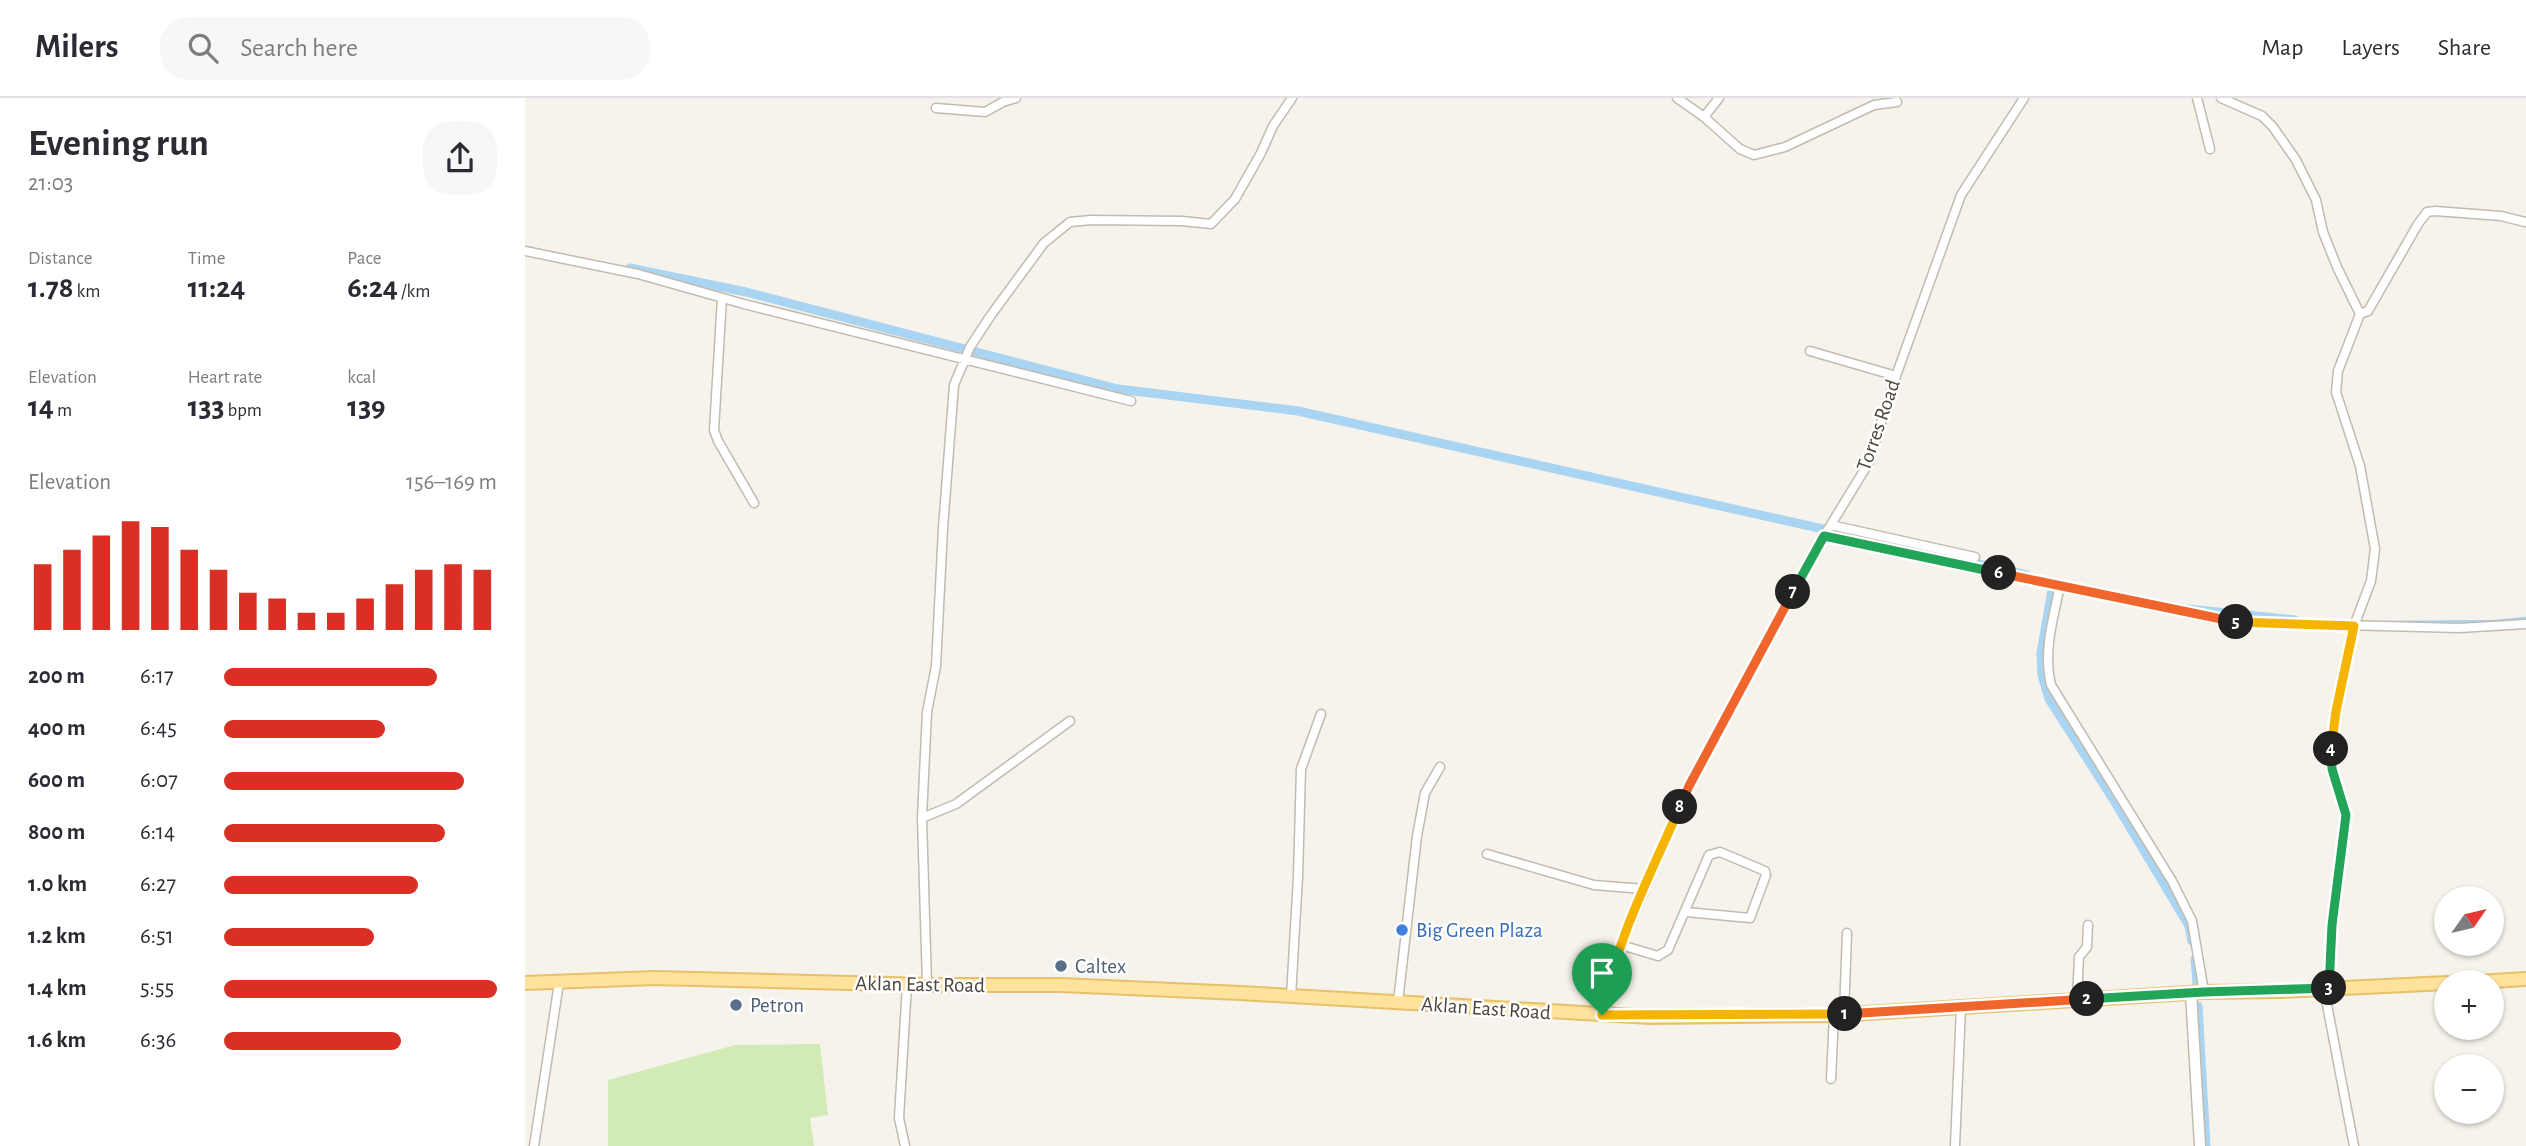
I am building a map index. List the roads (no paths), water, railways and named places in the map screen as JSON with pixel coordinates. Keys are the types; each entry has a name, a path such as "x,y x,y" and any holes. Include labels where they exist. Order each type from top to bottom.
{"main road":[{"name":"Aklan East Road","path":"525,983 653,978 907,985 1061,985 1602,1015 1839,1015 2197,992 2434,984"},
{"path":"2504,980 2526,979"}],"street":[{"path":"936,108 985,113 1016,98"},
{"path":"927,985 922,818 927,712 936,667 954,384 970,347 1044,243 1070,222 1182,221 1211,224 1235,199 1273,126 1292,98"},
{"path":"1677,98 1704,117 1740,149 1754,155 1785,147 1874,105 1897,102"},
{"path":"1704,117 1719,98"},
{"name":"Torres Road","path":"1602,1015 1607,987 1621,945 1689,786 1828,530 1868,464 1896,376 1961,195 2024,98"},
{"path":"2197,98 2210,149"},
{"path":"2221,98 2262,116 2296,160 2316,200 2323,232 2337,267 2360,314 2338,371 2336,385 2339,405 2360,466 2375,550 2371,580 2354,626 2331,740 2332,769 2346,815 2326,989 2354,1146"},
{"path":"2360,314 2368,311 2427,212 2501,216 2525,222"},
{"path":"525,251 638,274 722,298 1131,401"},
{"path":"722,298 714,430 717,441 754,503"},
{"path":"1810,351 1896,376"},
{"path":"1828,530 2060,586 2230,622 2459,628 2526,624"},
{"path":"1828,530 1975,557"},
{"path":"2060,586 2047,652 2051,685 2172,881 2192,921 2197,992 2200,1146"},
{"path":"1291,996 1299,877 1301,769 1321,714"},
{"path":"922,818 956,804 1070,721"},
{"path":"1398,1002 1417,836 1425,793 1440,767"},
{"path":"1621,945 1658,956 1668,950 1709,855 1714,852 1765,871 1766,875 1750,918 1686,912"},
{"path":"1487,854 1594,885 1644,889"},
{"path":"2077,1000 2079,957 2087,947 2088,925"},
{"path":"1831,1079 1847,933"},
{"path":"534,1146 559,983"},
{"path":"905,1146 899,1118 907,985"},
{"path":"1955,1146 1961,1007"}],"waterway":[{"path":"630,268 746,292 1118,389 1298,411 2027,575"},
{"path":"2052,590 2041,653 2042,675 2049,699 2189,926 2192,941"},
{"path":"2188,609 2295,620"},
{"path":"2385,622 2495,621 2526,618"},
{"path":"2195,959 2197,984"},
{"path":"2198,1006 2206,1146"}],"place":[{"name":"Big Green Plaza","path":"1402,930"},
{"name":"Caltex","path":"1061,966"},
{"name":"Petron","path":"736,1005"}]}
